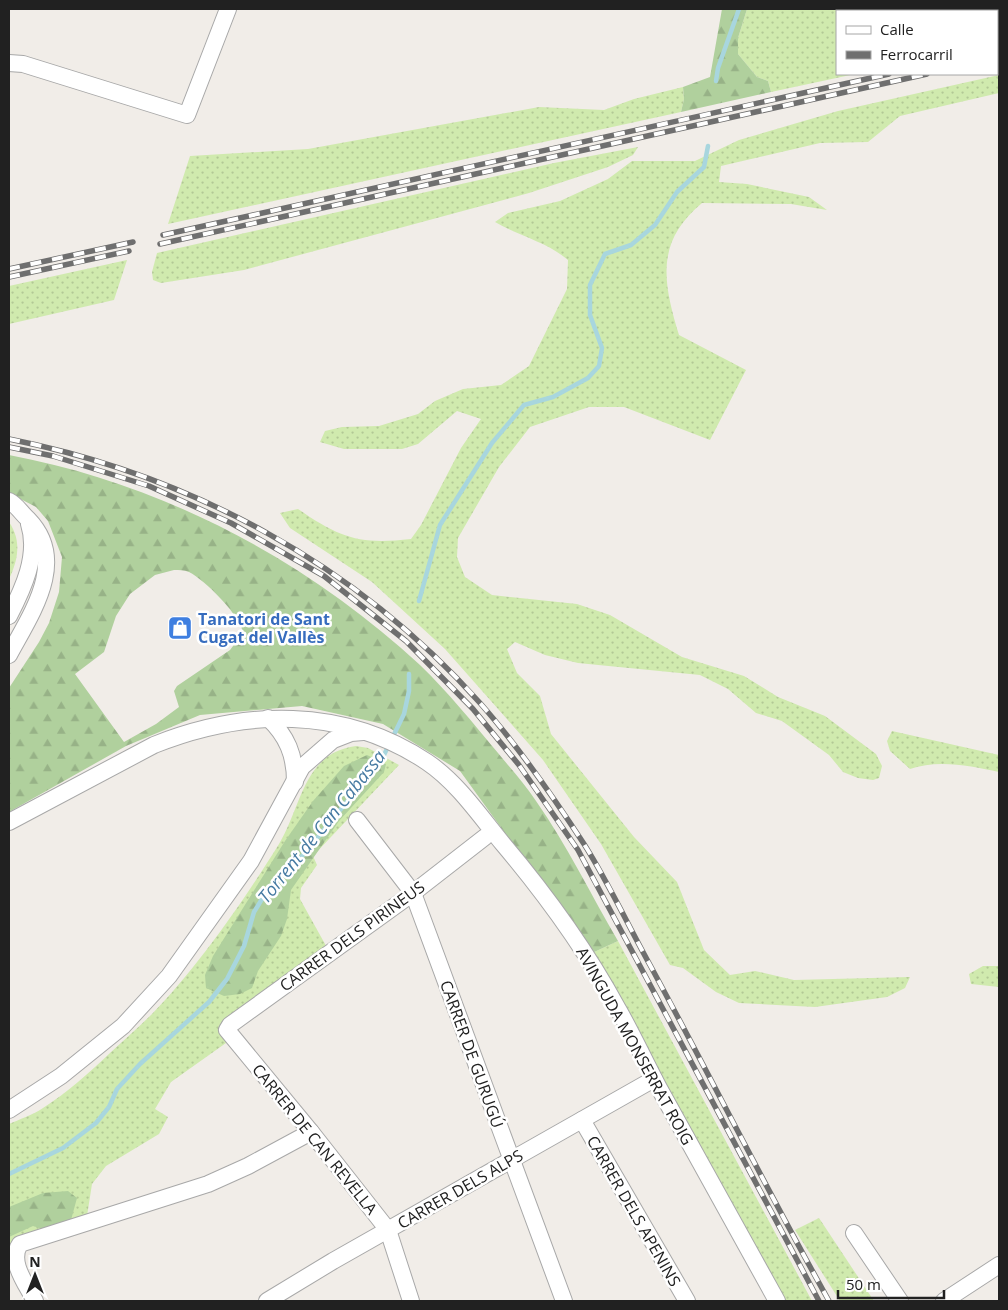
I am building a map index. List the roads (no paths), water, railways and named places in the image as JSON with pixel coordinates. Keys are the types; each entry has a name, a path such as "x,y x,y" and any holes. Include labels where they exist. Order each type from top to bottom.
{"street":[{"path":"13,61 187,115 228,9"},
{"path":"9,501 38,529 47,562 46,578 33,611 9,656"},
{"path":"9,616 28,572 32,554 31,532 26,518"},
{"path":"268,718 286,738 295,765 295,782"},
{"name":"AVINGUDA MONSERRAT ROIG","path":"9,822 154,745 176,736 228,722 268,718 331,723 371,733 409,752 448,779 530,877 575,939 618,1008 654,1079 777,1301"},
{"path":"9,1110 61,1076 123,1026 169,976 251,861 302,767 333,740 351,733 371,733"},
{"name":"CARRER DE GURUGÚ","path":"357,820 412,893 564,1301"},
{"name":"CARRER DELS PIRINEUS","path":"233,1038 227,1030 230,1025 412,893 485,837"},
{"name":"CARRER DE CAN REVELLA","path":"233,1038 311,1132 388,1230 411,1301"},
{"name":"CARRER DELS ALPS","path":"268,1301 388,1230 654,1079"},
{"name":"CARRER DELS APENINS","path":"582,1120 687,1301"},
{"path":"35,1301 15,1260 16,1250 20,1244 208,1184 248,1166 311,1132"},
{"path":"854,1233 900,1301"},
{"path":"944,1301 999,1265"}],"waterway":[{"path":"716,81 718,68 739,9"},
{"path":"419,601 440,525 492,443 524,405 553,397 588,378 599,366 602,348 590,315 590,285 605,254 631,245 655,225 677,192 704,167 708,146"},
{"name":"Torrent de Can Cabassa","path":"9,1174 63,1148 96,1123 109,1107 117,1089 140,1064 209,1002 227,979 244,946 254,912 267,891 304,854 382,759 404,714 409,691 409,674"}],"railway":[{"path":"163,235 884,75"},
{"path":"160,244 922,75"},
{"path":"9,269 133,242"},
{"path":"9,277 129,251"},
{"path":"9,439 76,455 142,476 205,502 266,532 324,568 380,608 432,653 480,703 534,771 593,858 829,1301"},
{"path":"9,447 53,456 149,486 231,523 324,576 406,641 473,709 519,765 578,850 819,1301"}],"place":[{"name":"Tanatori de Sant Cugat del Vallès","path":"180,628"}]}
